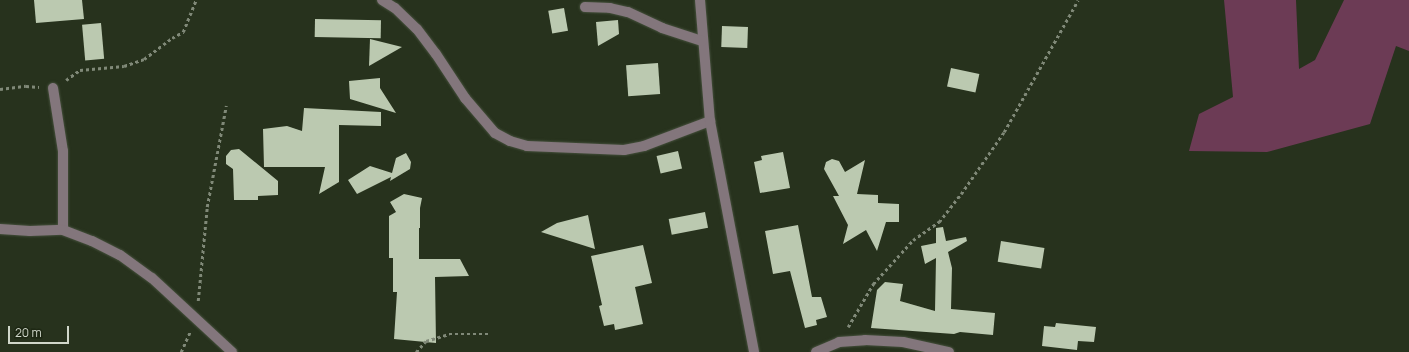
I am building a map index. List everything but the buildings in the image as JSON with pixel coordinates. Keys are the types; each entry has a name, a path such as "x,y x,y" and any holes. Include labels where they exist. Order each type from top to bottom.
{"street":[{"path":"382,0 395,8 417,29 436,54 465,98 496,133 510,141 527,146 624,150 644,146 710,121"},
{"path":"700,0 702,41 710,121 754,352"},
{"path":"585,7 610,8 628,12 662,28 702,41"},
{"path":"53,88 63,151 63,230"},
{"path":"0,229 30,231 63,230 92,241 120,256 152,278 232,352"},
{"path":"816,352 839,342 865,340 903,342 949,352"}],"path":[{"path":"104,66 124,66 144,59 172,38 183,32 196,0"},
{"path":"839,342 873,284 913,240 939,222 961,194 1004,132 1078,0"},
{"path":"181,352 196,318 207,207 226,106"},
{"path":"416,352 426,341 449,334 490,334"}],"shaded area":[{"path":"1224,0 1296,0 1299,69 1315,60 1344,0 1409,0 1409,51 1396,46 1370,124 1267,152 1189,151 1199,114 1233,97"}]}
